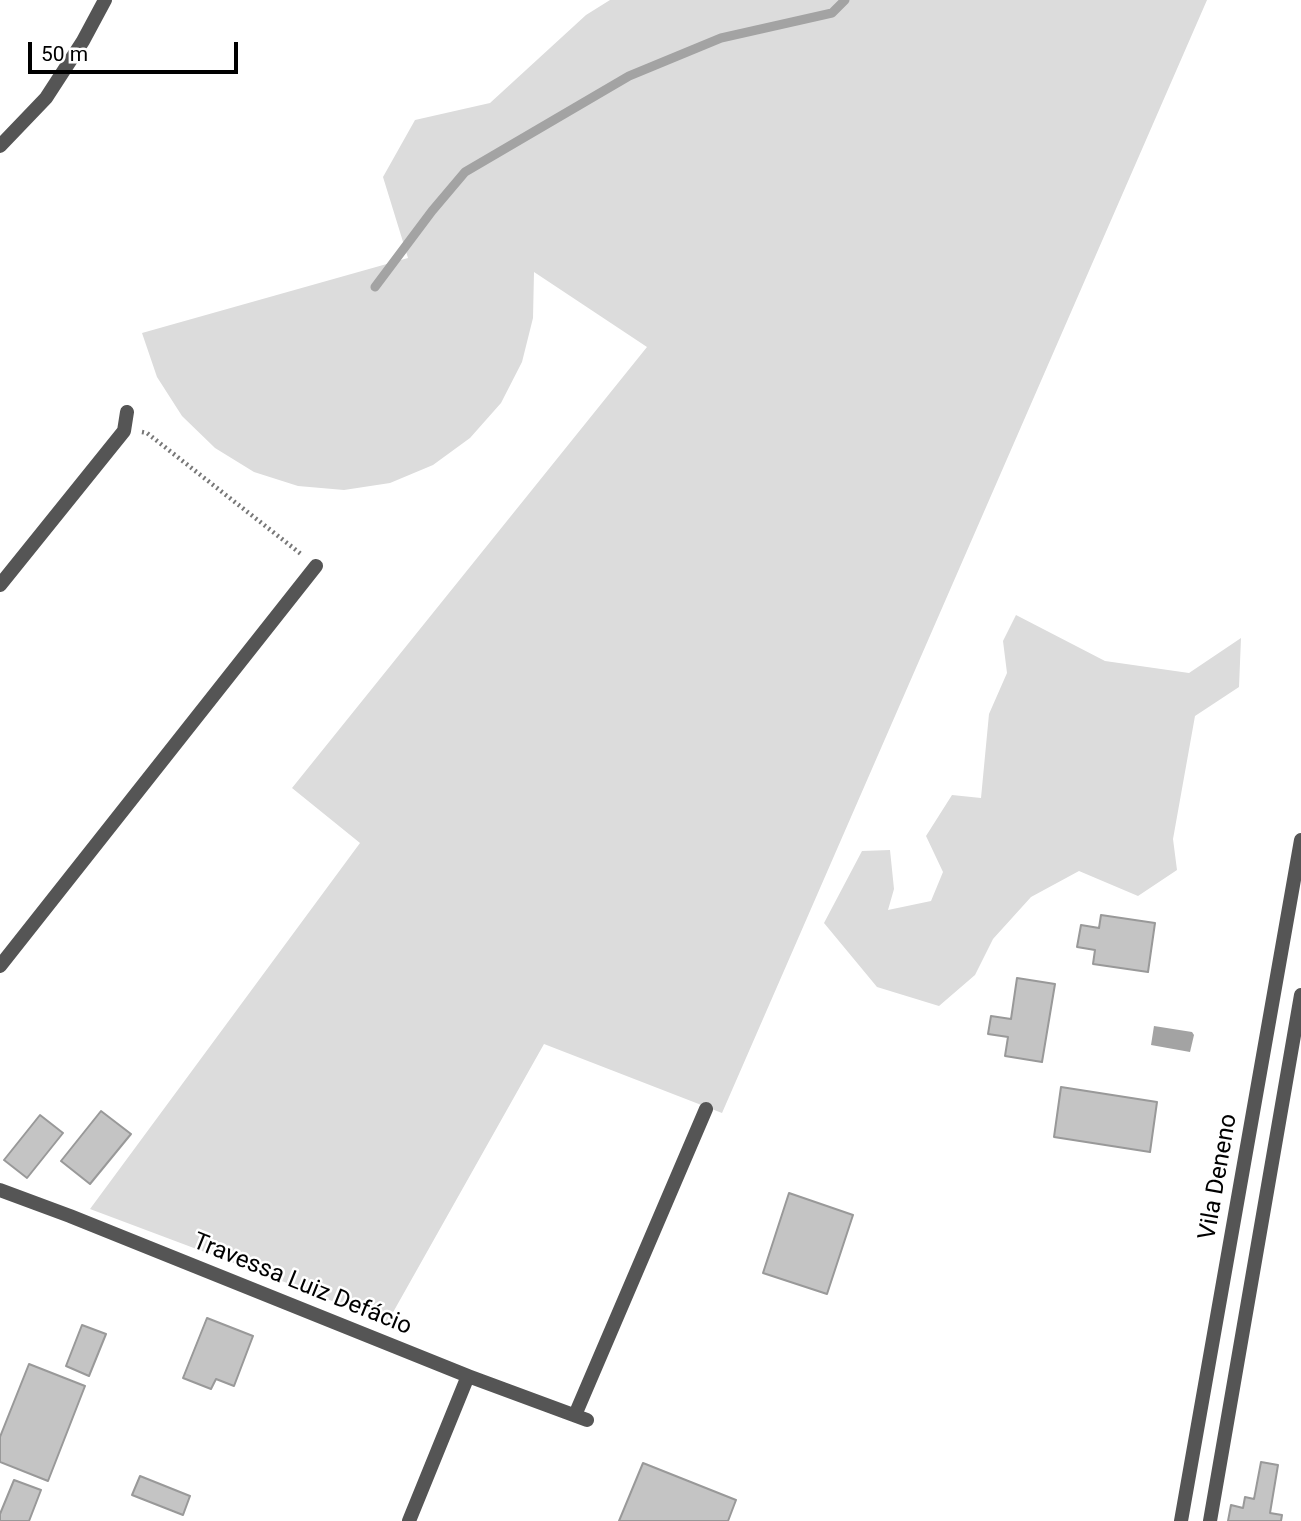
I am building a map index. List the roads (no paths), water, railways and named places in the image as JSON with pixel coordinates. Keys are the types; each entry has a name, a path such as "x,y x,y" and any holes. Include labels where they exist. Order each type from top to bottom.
{"street":[{"path":"0,146 46,99 105,0"},
{"path":"0,585 124,431 127,412"},
{"path":"0,966 316,566"},
{"name":"Vila Deneno","path":"1181,1521 1301,840"},
{"path":"1210,1521 1301,995"},
{"name":"Travessa Luiz Defácio","path":"0,1189 468,1376 581,1418 706,1109"},
{"path":"409,1521 468,1376"}],"waterway":[{"path":"375,287 465,172 629,76 721,38 832,13 845,0"}]}
